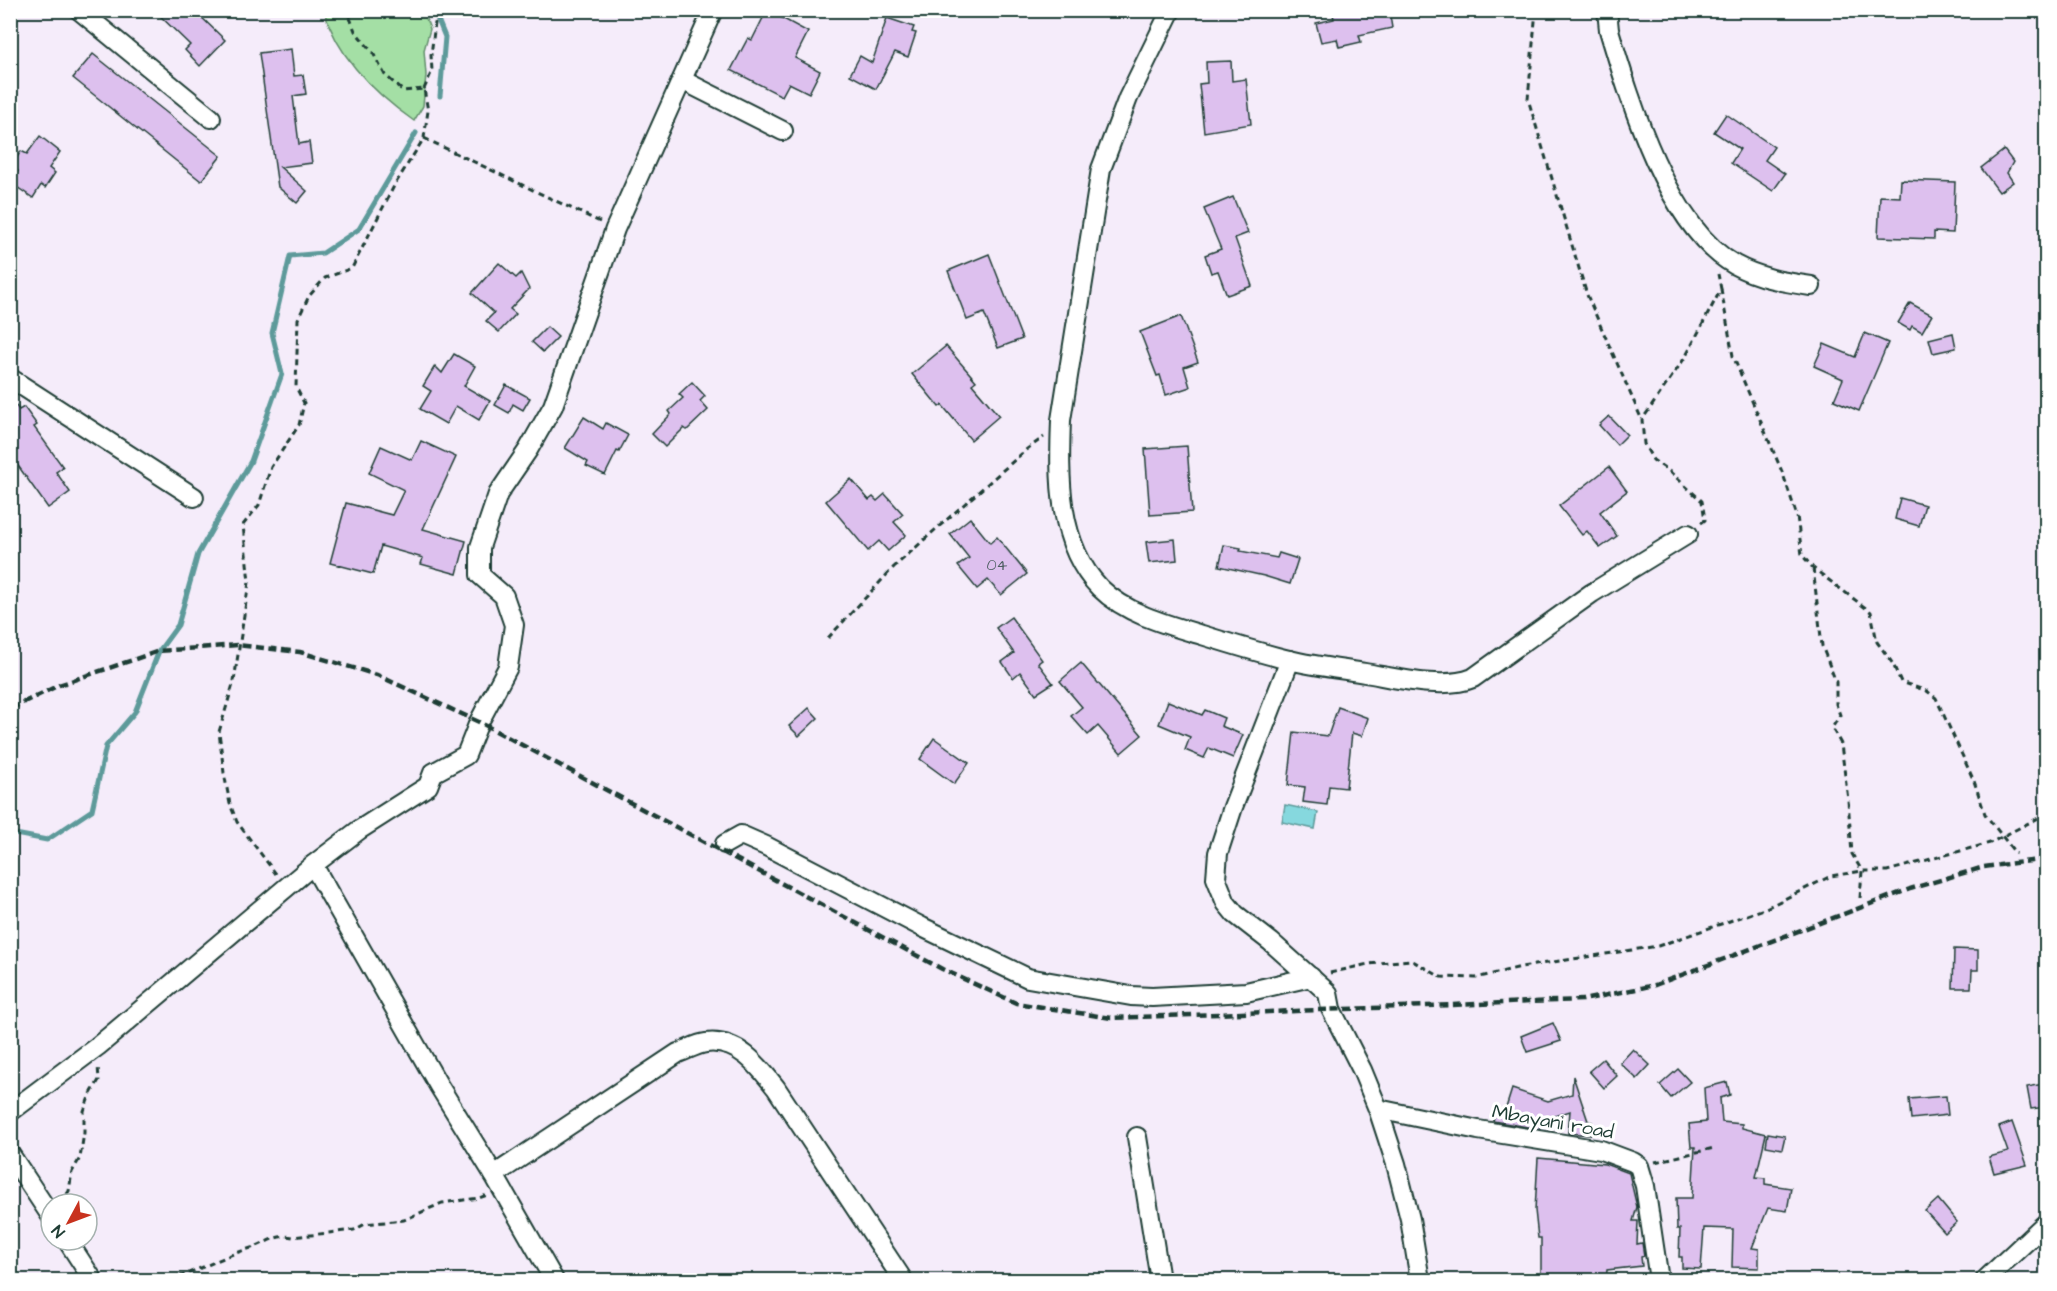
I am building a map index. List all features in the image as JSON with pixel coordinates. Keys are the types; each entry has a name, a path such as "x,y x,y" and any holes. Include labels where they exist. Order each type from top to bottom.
{"street":[{"path":"79,10 211,118"},
{"path":"10,1112 98,1046 313,865 359,830 428,786 433,773 466,755 479,722 508,667 514,625 504,596 480,575 480,547 498,494 528,450 553,406 615,229 713,10"},
{"path":"1170,10 1128,98 1101,169 1061,426 1060,458 1064,510 1071,538 1086,569 1100,587 1118,602 1174,627 1290,660 1389,677 1447,684 1473,678 1592,593 1688,534"},
{"path":"1607,10 1609,30 1648,146 1671,192 1691,223 1710,246 1734,264 1756,275 1810,286"},
{"path":"682,80 783,131"},
{"path":"10,378 194,497"},
{"path":"1290,660 1233,807 1218,852 1216,878 1226,903 1235,914 1328,993 1331,1009 1362,1070 1378,1109 1396,1164 1410,1219 1420,1281"},
{"path":"725,844 741,836 766,846 922,927 1028,978 1131,996 1152,997 1246,992 1311,977"},
{"path":"313,865 554,1281"},
{"path":"498,1182 678,1053 706,1043 729,1044 753,1059 776,1088 903,1281"},
{"name":"Mbayani road","path":"1378,1109 1478,1130 1601,1150 1623,1157 1639,1166"},
{"path":"1137,1137 1160,1281"},
{"path":"10,1154 39,1198"},
{"path":"1639,1166 1646,1186 1659,1281"},
{"path":"1985,1281 2046,1223"},
{"path":"75,1252 93,1281"}],"path":[{"path":"347,10 355,31 373,53 385,75 403,91 424,88"},
{"path":"289,885 280,879 237,822 230,804 219,732 234,681 249,582 243,525 259,505 271,467 299,425 304,403 296,387 298,319 309,296 325,278 352,268 394,186 424,138 428,111 424,88 432,72 431,55 435,23 429,10"},
{"path":"1536,10 1528,99 1587,295 1642,420 1644,444 1653,460 1669,471 1702,501 1705,520 1688,534"},
{"path":"424,138 552,201 615,229"},
{"path":"1710,246 1721,289 1733,356 1783,474 1797,516 1802,555 1813,568 1871,612 1877,642 1893,664 1901,682 1927,691 1935,698 1974,781 1985,814 2016,854"},
{"path":"1642,420 1686,356 1721,289"},
{"path":"828,638 894,567 1027,449 1061,426"},
{"path":"1813,568 1822,646 1836,682 1836,704 1840,716 1832,728 1841,744 1852,854 1862,871 1860,898"},
{"path":"1311,977 1368,964 1411,960 1441,977 1476,978 1521,967 1658,946 1764,909 1831,876 1862,871 1887,872 1990,843 2046,814"},
{"path":"68,1192 72,1172 80,1158 84,1133 84,1111 99,1080 98,1046"},
{"path":"1639,1166 1714,1148"},
{"path":"169,1281 264,1241 287,1235 354,1230 365,1224 404,1220 442,1203 479,1198 498,1182"}],"green space":[{"path":"324,11 423,11 430,29 424,50 426,75 423,106 414,121 385,99 359,73 338,44"}],"water":[{"path":"1285,805 1318,812 1315,829 1282,822"}],"building":[{"path":"154,10 194,10 225,40 200,66 185,50 190,45"},
{"path":"767,10 808,32 795,58 820,71 809,93 789,83 782,96 731,70 748,38 752,40"},
{"path":"1332,10 1389,10 1392,28 1359,35 1361,42 1339,47 1337,39 1321,42 1316,23 1334,19"},
{"path":"887,18 914,27 912,32 916,33 908,57 895,52 876,89 850,75 860,56 872,63"},
{"path":"291,49 294,76 303,75 306,94 293,96 299,144 309,142 312,163 280,167 307,191 297,203 278,187 259,53"},
{"path":"93,54 221,156 201,181 73,78"},
{"path":"1231,61 1232,81 1246,79 1251,124 1204,132 1199,84 1207,83 1206,62"},
{"path":"1726,114 1774,147 1765,160 1785,174 1773,191 1731,163 1740,149 1714,132"},
{"path":"40,136 60,152 49,168 55,173 45,188 41,185 33,198 11,183 18,171 12,165 21,151 27,154"},
{"path":"2004,150 2013,162 2007,173 2013,182 1999,192 1981,168"},
{"path":"1901,180 1955,182 1953,233 1934,232 1934,239 1878,237 1880,196 1900,197"},
{"path":"1233,197 1248,233 1235,238 1252,286 1227,295 1218,271 1211,273 1205,255 1221,249 1204,209"},
{"path":"989,254 1022,339 998,348 984,313 967,320 948,271"},
{"path":"499,263 516,278 521,273 529,289 510,309 516,314 499,332 486,321 494,313 472,293"},
{"path":"1910,303 1932,315 1922,332 1912,326 1910,330 1898,323"},
{"path":"1181,316 1198,362 1184,367 1190,387 1166,395 1160,375 1157,376 1140,332"},
{"path":"547,327 558,337 543,352 532,342"},
{"path":"1865,333 1888,343 1859,411 1834,400 1843,379 1814,366 1824,344 1855,357"},
{"path":"1953,333 1956,348 1933,353 1929,339"},
{"path":"946,346 976,381 972,384 999,416 971,440 942,405 939,407 912,374"},
{"path":"454,354 475,366 464,386 490,401 479,420 456,406 446,424 420,409 431,391 423,386 435,366 442,373"},
{"path":"692,382 705,396 700,401 708,410 687,430 684,428 665,447 652,434 671,414 669,411 683,398 679,394"},
{"path":"506,385 530,398 523,410 513,404 509,413 495,405"},
{"path":"10,397 19,410 24,407 37,425 34,427 63,467 56,472 70,492 48,508 14,460 16,458 10,450"},
{"path":"1609,416 1627,435 1617,445 1599,425"},
{"path":"584,417 603,429 606,423 628,435 605,475 586,466 588,462 565,448"},
{"path":"421,441 456,457 423,529 466,541 457,574 421,564 423,558 381,546 373,574 330,563 346,503 392,515 404,490 369,473 381,446 412,460"},
{"path":"1187,446 1192,512 1150,515 1145,449"},
{"path":"1609,467 1627,491 1600,512 1617,536 1600,548 1587,531 1582,535 1559,506"},
{"path":"851,479 869,500 873,497 877,501 885,494 903,514 894,522 906,535 888,551 879,541 868,551 826,501"},
{"path":"1900,498 1925,505 1919,526 1895,519"},
{"path":"970,518 990,543 997,537 1027,574 1001,595 988,580 977,589 958,566 969,558 950,534"},
{"path":"1175,539 1177,560 1149,563 1146,542"},
{"path":"1224,545 1241,548 1240,551 1277,558 1279,553 1298,559 1290,584 1219,566"},
{"path":"1011,617 1042,660 1038,663 1053,683 1036,694 1020,672 1013,678 1002,662 1014,653 996,628"},
{"path":"1081,663 1142,735 1121,753 1098,726 1088,735 1071,716 1082,707 1060,681"},
{"path":"1168,701 1202,715 1205,710 1224,718 1221,726 1243,735 1233,758 1209,748 1204,758 1185,750 1190,737 1159,724"},
{"path":"1338,707 1368,718 1362,736 1352,733 1346,788 1329,786 1327,805 1303,802 1305,787 1288,785 1294,732 1328,736"},
{"path":"809,708 818,718 799,736 789,726"},
{"path":"934,738 969,763 954,784 920,759"},
{"path":"1954,949 1978,950 1978,970 1972,970 1971,988 1953,988"},
{"path":"1553,1023 1561,1041 1527,1052 1521,1036"},
{"path":"1633,1049 1650,1065 1637,1079 1620,1063"},
{"path":"1603,1059 1617,1076 1604,1088 1589,1071"},
{"path":"1678,1069 1690,1082 1671,1098 1660,1085"},
{"path":"1573,1076 1588,1121 1592,1122 1591,1135 1568,1133 1570,1111 1542,1120 1539,1129 1493,1121 1496,1109 1505,1111 1512,1089 1548,1101 1572,1094"},
{"path":"1727,1082 1730,1095 1720,1098 1722,1122 1742,1124 1742,1128 1766,1134 1756,1177 1765,1178 1765,1184 1791,1188 1787,1211 1768,1208 1752,1248 1759,1249 1759,1268 1732,1267 1733,1229 1704,1228 1701,1269 1682,1268 1682,1257 1679,1257 1680,1229 1677,1229 1676,1198 1692,1198 1695,1147 1691,1147 1689,1124 1706,1122 1704,1088"},
{"path":"2044,1084 2046,1107 2031,1109 2027,1087"},
{"path":"1946,1096 1948,1115 1911,1119 1909,1099"},
{"path":"2012,1122 2027,1165 1994,1173 1989,1157 2008,1152 1999,1127"},
{"path":"1768,1133 1785,1136 1782,1149 1766,1146"},
{"path":"1538,1158 1605,1164 1629,1173 1637,1207 1633,1221 1638,1221 1637,1244 1642,1243 1644,1256 1641,1257 1642,1266 1607,1270 1606,1281 1541,1281 1541,1238 1538,1238 1535,1210"},
{"path":"1938,1199 1957,1222 1945,1233 1925,1211"}],"waterway":[{"path":"434,10 445,37 440,96"},
{"path":"10,833 47,840 92,810 106,746 135,712 159,651 178,625 198,554 251,461 282,374 272,333 290,256 323,253 359,229 416,133"}],"railway":[{"path":"10,709 59,685 159,651 238,645 300,652 377,675 479,722 942,969 1016,1003 1111,1018 1583,1000 1655,985 1910,889 1984,867 2046,859"}]}
